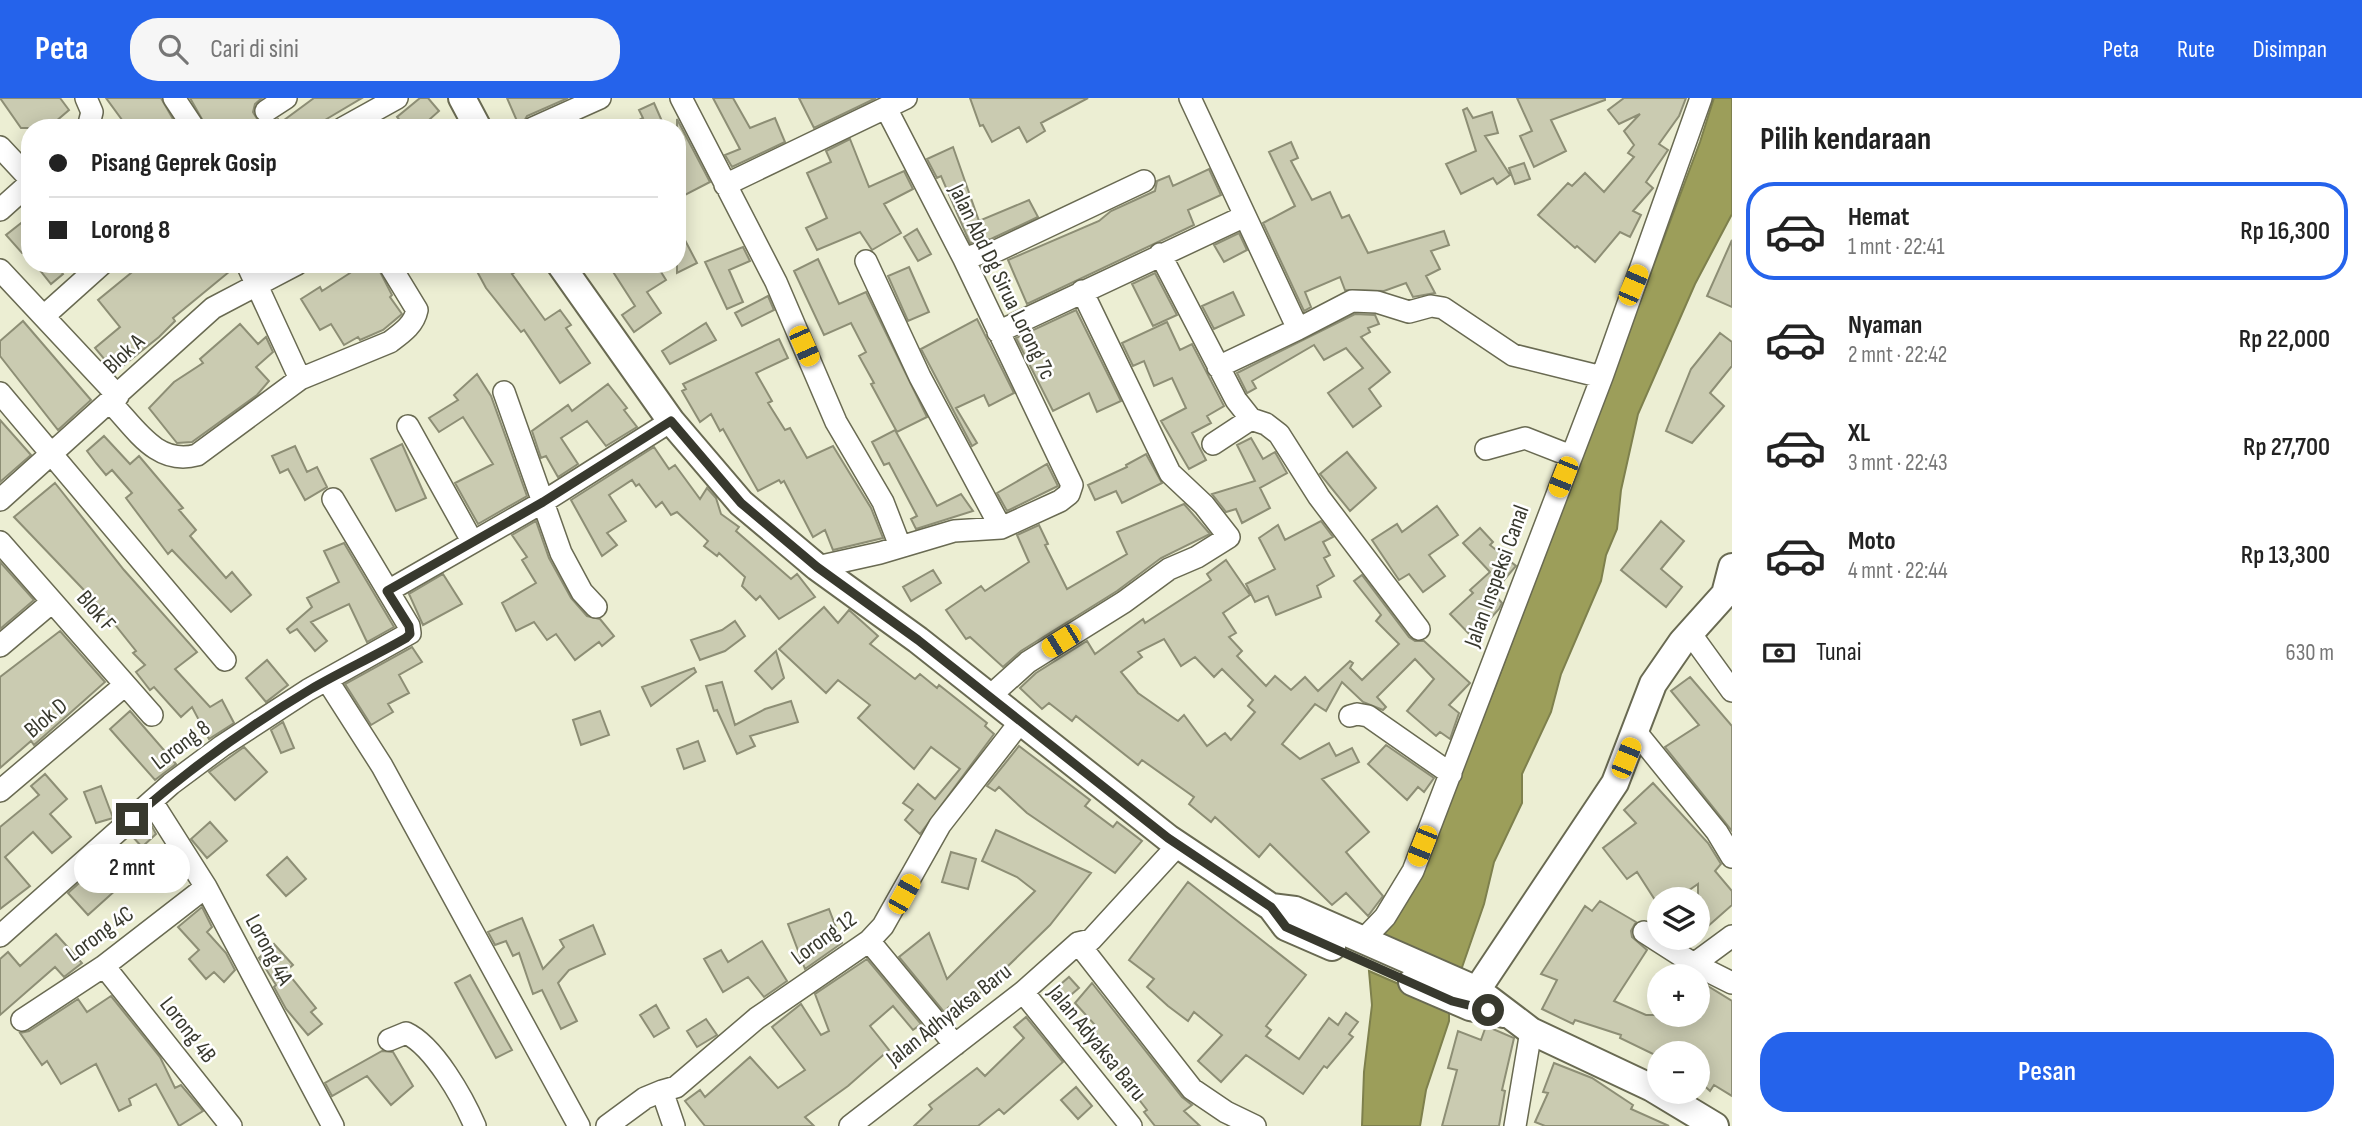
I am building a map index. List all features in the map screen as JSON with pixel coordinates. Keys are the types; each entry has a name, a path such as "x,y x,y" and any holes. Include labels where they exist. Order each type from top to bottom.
{"main road":[{"path":"462,98 473,119"},
{"path":"566,273 671,421 741,503 817,567 1021,721 1173,841 1271,907 1286,927 1452,1001 1505,1014"},
{"path":"1477,990 1615,783 1653,684 1713,610 1732,567"},
{"path":"1271,907 1294,910 1477,990 1505,1014 1531,1031 1652,1088 1715,1126"}],"street":[{"path":"86,98 92,113 90,119"},
{"path":"174,98 188,119"},
{"path":"267,111 286,98"},
{"path":"359,119 397,98"},
{"path":"553,119 600,98"},
{"path":"681,98 776,282 836,422 883,502 900,546"},
{"path":"725,185 906,98"},
{"path":"1190,98 1243,217 1298,329"},
{"name":"Jalan Inspeksi Canal","path":"1362,941 1385,917 1404,887 1451,774 1602,377 1701,98"},
{"name":"Jalan Abd Dg Sirua Lorong 7c","path":"886,108 964,259 1070,478 1071,489 1068,496 1001,528"},
{"path":"0,147 21,171"},
{"path":"964,259 994,252 1144,181"},
{"path":"0,210 21,190"},
{"path":"998,332 1243,217"},
{"path":"1160,254 1236,400 1251,419 1266,424 1279,435 1319,497 1419,629"},
{"path":"817,567 954,531 1001,528 926,389 866,261"},
{"path":"0,270 44,316 154,448 163,454 183,459 197,455 300,380 390,342 413,321 417,310 394,273"},
{"path":"44,316 92,273"},
{"path":"252,273 300,380"},
{"name":"Blok A","path":"0,499 114,400 213,308 279,273"},
{"path":"989,697 1028,662 1124,602 1169,569 1197,557 1229,537 1204,505 1170,473 1082,291"},
{"path":"1219,366 1352,301 1377,302 1413,311 1431,306 1443,308 1513,355 1602,377"},
{"path":"504,392 561,553 582,592 596,607"},
{"path":"0,393 225,660"},
{"path":"1213,444 1251,419"},
{"path":"333,499 387,591 543,502 671,421"},
{"path":"408,426 472,541"},
{"path":"1486,449 1525,438 1571,456"},
{"name":"Blok F","path":"0,542 152,715"},
{"name":"Lorong 8","path":"0,936 152,802 222,746 320,684 410,634 409,626 387,591"},
{"path":"0,646 52,602"},
{"path":"1713,610 1732,691"},
{"path":"320,684 382,766 579,1126"},
{"name":"Blok D","path":"0,791 125,685"},
{"path":"1350,716 1368,716 1451,774"},
{"name":"Lorong 12","path":"607,1126 645,1098 676,1087 757,1018 869,941 896,907 940,825 1021,721"},
{"path":"1636,733 1717,832 1732,857"},
{"name":"Lorong 4A","path":"152,802 206,887 333,1126"},
{"path":"1173,841 1082,932 1078,943 1192,1089 1247,1124"},
{"name":"Lorong 4C","path":"22,1020 104,966 206,887"},
{"path":"1644,932 1694,964 1732,936"},
{"path":"869,941 955,1045"},
{"name":"Jalan Adhyaksa Baru","path":"850,1126 1023,992 1078,943"},
{"name":"Lorong 4B","path":"104,966 231,1126"},
{"path":"1710,972 1732,983"},
{"name":"Jalan Adyaksa Baru","path":"1023,992 1130,1126"},
{"path":"1515,1126 1531,1031"},
{"path":"390,1040 406,1033 419,1042 448,1077 475,1126"},
{"path":"662,1091 674,1126"}],"shaded area":[{"path":"1714,98 1732,98 1732,214 1695,284 1638,414 1621,490 1617,529 1606,555 1601,581 1561,674 1551,712 1522,774 1522,803 1494,862 1484,904 1459,976 1380,941 1392,923 1494,690 1700,142"},
{"path":"1369,971 1449,1006 1449,1021 1426,1090 1420,1126 1362,1126 1364,1072 1372,1005"}],"building":[{"path":"0,98 60,98 69,110 58,119 21,119 21,128"},
{"path":"106,98 161,98 173,119 121,119"},
{"path":"190,98 262,98 255,104 253,112 257,119 202,119"},
{"path":"314,98 362,98 327,119 285,119"},
{"path":"420,98 428,98 439,111 430,119 397,117"},
{"path":"507,98 568,98 525,119 516,119"},
{"path":"713,98 733,98 750,128 775,118 785,142 732,167 725,155 740,149"},
{"path":"799,98 876,98 814,128"},
{"path":"970,98 1088,98 1041,123 1045,131 1027,142 1019,127 992,142 983,125 980,126"},
{"path":"1517,98 1605,100 1551,120 1566,151 1534,167 1520,136 1532,131"},
{"path":"1624,98 1686,98 1679,116 1659,144 1668,150 1646,182 1653,188 1633,211 1641,215 1630,237 1620,232 1595,262 1538,215 1568,183 1572,186 1585,173 1604,192 1634,157 1628,153 1634,145 1624,131 1640,114 1619,124 1608,110"},
{"path":"654,103 661,119 641,119 639,110"},
{"path":"1467,108 1473,118 1492,112 1498,133 1485,136 1510,175 1497,184 1493,178 1461,194 1446,164 1476,151 1463,110"},
{"path":"686,136 710,182 686,194"},
{"path":"850,139 869,187 904,171 913,189 884,204 901,233 872,250 860,232 817,250 806,228 827,218 807,173 831,162 826,151"},
{"path":"1291,142 1298,158 1291,161 1312,200 1330,192 1342,218 1349,215 1368,253 1444,231 1449,245 1431,251 1440,269 1426,276 1435,293 1413,297 1406,283 1384,291 1345,290 1340,277 1305,292 1311,307 1304,311 1263,223 1295,206 1269,152"},
{"path":"953,147 979,221 1029,200 1038,217 991,239 970,243 941,176 937,178 927,159"},
{"path":"1524,163 1530,179 1515,184 1509,168"},
{"path":"1209,169 1221,195 1188,210 1194,225 1027,304 1008,260 1099,221 1111,211 1155,191 1157,181 1169,176 1173,186"},
{"path":"21,223 21,252 6,235"},
{"path":"917,229 931,254 918,261 904,237"},
{"path":"1239,233 1247,250 1224,262 1214,245"},
{"path":"1732,240 1732,307 1707,296"},
{"path":"686,242 697,263 686,268"},
{"path":"743,247 750,261 729,270 743,302 727,309 705,262"},
{"path":"818,259 839,304 866,292 927,417 897,432 859,356 866,352 851,323 824,335 794,271"},
{"path":"909,267 929,312 908,321 888,276"},
{"path":"42,273 62,273 63,274 51,284"},
{"path":"131,273 228,273 173,318 175,321 159,337 115,372 95,348 120,327 98,300"},
{"path":"350,273 381,273 392,295 390,297 402,314 383,330 360,340 358,337 344,345 331,324 320,330 301,299 320,287 322,291"},
{"path":"478,273 514,273 545,320 560,310 571,325 566,328 590,363 560,383 524,330 521,332 486,288"},
{"path":"614,273 662,273 666,280 647,292 661,313 634,332 622,315 635,306"},
{"path":"1155,273 1177,315 1153,326 1132,284"},
{"path":"1233,292 1244,315 1214,329 1202,306"},
{"path":"768,296 774,310 742,326 735,313"},
{"path":"1076,310 1121,401 1097,412 1089,393 1053,411 1016,338"},
{"path":"1355,314 1375,315 1379,324 1368,328 1370,332 1361,337 1390,372 1369,389 1381,406 1353,427 1328,393 1363,368 1346,348 1324,360 1314,345 1252,381 1256,388 1247,393 1237,373"},
{"path":"977,319 1014,393 989,406 984,395 956,408 977,443 972,446 921,349"},
{"path":"23,321 91,400 58,430 0,356 0,341"},
{"path":"1167,322 1180,350 1192,344 1224,406 1207,416 1211,423 1192,433 1206,460 1189,469 1161,421 1186,408 1172,378 1154,386 1144,361 1133,366 1122,343"},
{"path":"706,323 716,340 670,364 662,351"},
{"path":"240,324 258,344 266,337 273,352 256,367 269,381 257,395 192,442 177,443 149,408 174,382 203,363 200,359"},
{"path":"1720,333 1732,342 1732,366 1710,393 1724,406 1692,443 1666,431 1691,369"},
{"path":"779,339 788,358 756,373 772,401 768,403 785,430 790,428 807,458 833,446 871,508 883,538 833,550 825,530 813,537 784,481 781,483 779,480 758,491 723,429 720,431 711,414 700,422 682,391 686,389 683,384"},
{"path":"477,374 491,396 527,496 478,524 455,483 493,464 463,417 439,432 429,418 458,400 454,395"},
{"path":"608,384 627,408 624,410 637,427 606,446 587,421 561,438 578,464 558,477 546,456 541,458 532,431 568,405 572,411"},
{"path":"0,420 31,455 0,482"},
{"path":"895,430 937,506 961,494 973,511 916,529 911,519 917,516 889,463 884,465 872,442"},
{"path":"104,436 130,464 139,456 183,508 179,510 196,530 190,536 226,578 232,572 251,595 231,612 172,550 168,554 126,498 132,493 112,470 106,475 87,451"},
{"path":"1251,438 1263,459 1275,452 1287,473 1260,488 1270,508 1242,523 1236,509 1226,512 1212,494 1255,481 1237,445"},
{"path":"402,444 426,498 396,511 371,459"},
{"path":"295,446 307,472 317,467 327,487 305,500 288,469 280,473 272,456"},
{"path":"654,447 669,469 675,465 700,499 707,488 716,498 721,514 739,527 736,531 791,579 797,574 815,597 779,619 760,596 756,600 742,586 745,577 719,553 717,556 704,546 708,541 677,512 671,515 662,502 656,507 639,484 636,486 632,480 609,495 626,521 607,533 617,545 602,556 571,500"},
{"path":"1347,452 1376,488 1350,511 1320,474"},
{"path":"1146,454 1162,483 1122,503 1116,491 1095,500 1088,485 1127,467 1126,465"},
{"path":"1047,464 1058,486 1007,511 997,493"},
{"path":"55,483 124,570 197,652 175,669 210,707 222,700 234,723 209,739 192,707 181,717 154,687 150,690 136,672 145,665 133,653 136,651 104,611 14,517"},
{"path":"1184,504 1210,534 1161,558 1117,591 1021,651 1003,667 970,637 966,639 946,610 981,586 985,591 1029,562 1017,535 1039,525 1048,544 1045,545 1067,589 1127,554 1117,532"},
{"path":"1437,506 1458,535 1429,555 1445,576 1423,592 1409,574 1399,580 1372,540 1397,524 1402,532"},
{"path":"536,521 549,558 571,598 587,616 600,619 614,636 602,646 599,642 575,660 556,634 547,640 534,622 516,631 502,603 536,583 522,560 527,557 512,535"},
{"path":"1321,521 1333,537 1323,542 1330,555 1324,558 1334,576 1317,586 1321,597 1276,615 1268,596 1255,602 1246,584 1275,569 1259,538 1278,525 1285,540"},
{"path":"1661,521 1684,541 1661,569 1682,587 1666,607 1621,570"},
{"path":"1480,528 1493,542 1490,545 1516,566 1493,593 1502,603 1499,609 1473,638 1450,614 1473,593 1470,590 1490,572 1463,543"},
{"path":"344,543 394,627 367,642 349,604 311,622 327,641 315,651 297,629 290,633 287,629 312,607 307,598 339,582 324,551"},
{"path":"1226,560 1250,595 1223,613 1236,633 1229,637 1242,651 1237,656 1266,686 1275,676 1291,690 1305,677 1318,691 1350,661 1353,663 1350,668 1362,680 1399,644 1376,621 1381,615 1354,581 1362,575 1409,637 1415,641 1424,641 1470,683 1449,705 1459,713 1450,739 1440,732 1436,736 1407,711 1434,679 1415,659 1377,697 1386,707 1383,710 1363,702 1342,682 1326,711 1315,704 1282,744 1300,759 1329,743 1336,756 1352,748 1359,762 1322,779 1369,832 1346,852 1383,896 1368,916 1346,893 1332,905 1270,844 1259,857 1215,817 1211,822 1189,804 1194,797 1142,760 1138,765 1076,716 1072,721 1049,703 1042,709 1020,688 1036,673 1087,641 1095,654 1143,619 1145,623 1211,580 1207,574","holes":["1164,639 1181,666 1195,657 1214,677 1222,669 1253,700 1248,706 1255,712 1231,740 1225,733 1207,746 1184,715 1178,721 1138,693 1121,672 1142,657 1138,652"]},
{"path":"0,562 34,600 0,629"},
{"path":"933,570 941,583 911,601 903,587"},
{"path":"443,574 462,604 423,625 409,594"},
{"path":"824,607 838,623 849,610 878,636 870,644 915,679 920,674 937,688 939,685 987,723 985,726 994,734 920,834 905,820 913,810 903,803 918,784 935,799 960,769 931,747 914,769 858,718 870,705 838,680 826,693 779,649"},
{"path":"735,621 745,636 725,651 700,660 691,640 722,630"},
{"path":"60,631 105,682 34,745 31,741 0,768 0,677"},
{"path":"412,647 422,662 399,675 409,693 388,704 393,712 371,725 345,684"},
{"path":"776,651 784,678 772,689 755,671"},
{"path":"267,660 288,685 266,702 246,678"},
{"path":"694,668 696,672 651,706 642,687"},
{"path":"1690,677 1732,726 1732,831 1665,747 1699,725 1671,691"},
{"path":"722,682 735,725 765,709 791,701 798,722 750,736 755,746 737,754 717,710 714,711 706,686"},
{"path":"130,711 176,764 155,780 110,729"},
{"path":"600,711 609,735 581,745 573,720"},
{"path":"283,722 294,748 281,753 271,730"},
{"path":"698,741 705,761 684,769 677,749"},
{"path":"1386,745 1434,778 1424,792 1418,787 1407,800 1368,764"},
{"path":"1019,746 1090,800 1085,806 1113,827 1117,822 1142,841 1115,873 1027,813 999,787 995,791 987,786"},
{"path":"244,747 267,772 235,800 209,772"},
{"path":"45,774 67,799 50,814 71,837 52,853 33,832 5,857 30,886 0,909 0,827 39,795 31,786"},
{"path":"1653,783 1708,843 1721,864 1715,871 1732,891 1732,905 1710,924 1710,887 1698,887 1698,884 1694,887 1647,888 1637,872 1627,879 1603,848 1636,823 1624,810"},
{"path":"101,786 113,818 96,823 84,792"},
{"path":"149,821 156,834 142,847 132,836"},
{"path":"210,822 227,841 207,858 191,839"},
{"path":"996,830 1091,873 1050,925 1008,966 972,1000 969,998 953,1011 949,1007 944,1012 899,957 929,933 947,979 1035,891 1017,877 982,861"},
{"path":"154,848 165,861 145,878 134,866"},
{"path":"951,852 976,859 968,889 942,882"},
{"path":"287,857 306,879 286,896 267,875"},
{"path":"97,867 117,889 88,915 68,893"},
{"path":"1188,882 1306,975 1266,1026 1271,1030 1266,1036 1299,1059 1329,1018 1338,1025 1346,1013 1358,1022 1349,1034 1353,1037 1327,1068 1324,1066 1303,1094 1246,1055 1221,1082 1198,1061 1222,1035 1194,1012 1188,1021 1168,1006 1147,987 1154,979 1129,960"},
{"path":"1600,901 1636,922 1631,931 1632,937 1647,950 1614,1001 1647,1015 1647,1027 1710,1027 1710,987 1732,1001 1732,1096 1714,1085 1710,1091 1710,1041 1647,1041 1647,1051 1620,1038 1621,1035 1575,1020 1573,1024 1542,1009 1557,980 1541,974 1585,906 1592,911"},
{"path":"202,907 212,927 207,932 226,953 235,970 224,982 214,972 206,979 189,959 199,950 178,927"},
{"path":"829,909 842,943 805,969 788,924"},
{"path":"522,918 543,969 564,947 560,940 593,925 605,954 569,970 558,983 577,1021 561,1029 542,990 533,994 519,953 513,956 506,941 495,945 488,932"},
{"path":"56,934 82,963 64,977 55,967 0,1015 0,959 8,952 20,966"},
{"path":"762,941 787,981 764,997 748,977 723,992 704,959 721,950 728,962"},
{"path":"274,944 293,965 286,971 316,1008 311,1012 322,1024 308,1035 286,1009 274,987 276,985 259,958"},
{"path":"867,959 921,1024 913,1030 893,1006 870,1026 889,1050 848,1086 805,1117 814,1126 705,1126 685,1101 700,1090 705,1097 750,1057 778,1088 805,1070 772,1027 801,1004 821,1035 829,1031 815,994"},
{"path":"470,975 512,1050 496,1058 455,983"},
{"path":"1069,977 1079,988 1065,1000 1055,989"},
{"path":"1092,983 1182,1097 1192,1105 1184,1111 1200,1126 1155,1126 1144,1112 1147,1110 1134,1093 1137,1091 1106,1054 1110,1051 1091,1028 1095,1025 1075,1003"},
{"path":"111,996 160,1057 175,1088 181,1085 203,1111 179,1126 156,1084 129,1099 131,1105 119,1111 96,1064 61,1084 47,1061 42,1065 20,1033 29,1031 78,999 87,1012"},
{"path":"656,1005 669,1028 654,1037 640,1015"},
{"path":"1026,1017 1063,1062 1004,1114 999,1109 978,1126 914,1126 932,1109 929,1105 977,1068 985,1076 1024,1038 1014,1027"},
{"path":"706,1019 717,1035 697,1047 687,1031"},
{"path":"1486,1026 1514,1038 1502,1090 1505,1091 1499,1126 1442,1126 1457,1070 1448,1068 1458,1031 1481,1040"},
{"path":"382,1051 393,1052 413,1086 391,1105 367,1076 332,1096 325,1083"},
{"path":"1554,1063 1592,1078 1633,1105 1631,1109 1669,1126 1545,1126 1535,1122 1548,1093 1543,1092"},
{"path":"1076,1087 1092,1106 1078,1119 1061,1100"}],"route":[{"path":"132,819 171,784 222,746 309,690 406,638 411,631 409,626 387,591 543,502 671,421 719,481 741,503 817,567 918,640 1168,838 1271,907 1286,927 1452,1001 1488,1010"}]}
